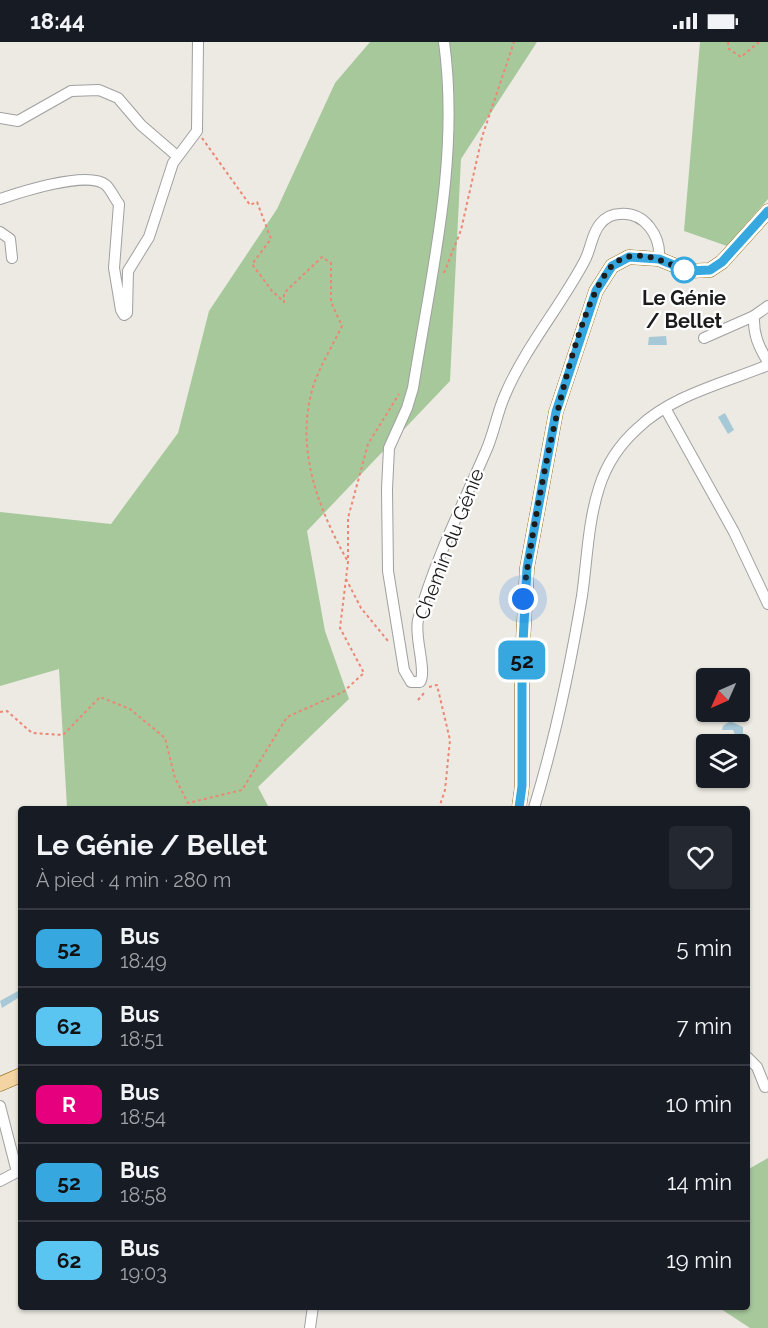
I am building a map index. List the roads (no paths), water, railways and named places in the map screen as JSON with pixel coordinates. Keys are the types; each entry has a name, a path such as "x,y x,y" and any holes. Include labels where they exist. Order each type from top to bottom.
{"main road":[{"path":"519,806 522,786 523,599 556,412 596,291 607,271 616,262 629,257 659,259 688,271 710,270 722,262 768,211"},
{"path":"0,1083 18,1076"}],"street":[{"path":"0,199 29,190 74,181 97,181 106,185 119,204 114,268 121,309 124,315 127,313 128,271 149,237 168,172 177,156 197,131 198,42"},
{"name":"Chemin du Génie","path":"444,42 448,93 446,191 412,388 407,408 389,448 388,571 405,675 411,682 420,682 422,678 417,650 418,622 442,552 487,448 510,384 582,267 599,225 613,215 627,214 639,218 648,225 656,238 659,259"},
{"path":"0,118 18,121 71,91 99,90 118,98 141,125 177,156"},
{"path":"0,232 10,239 12,258"},
{"path":"704,338 754,316 768,306"},
{"path":"535,806 556,732 582,597 598,490 608,465 624,442 645,421 665,408 685,397 768,364 755,336 754,316"},
{"path":"665,408 734,532 768,604"},
{"path":"750,1060 757,1067 765,1087"},
{"path":"0,1106 17,1172 0,1181"},
{"path":"310,1328 312,1310"}],"water":[{"path":"666,336 667,345 648,345 649,337"},
{"path":"725,413 734,430 728,434 718,417"},
{"path":"732,722 743,727 743,734 735,734 733,730 722,730 723,726"},
{"path":"18,991 18,998 2,1008 0,1001"}],"place":[{"name":"Le Génie / Bellet","path":"684,270"}]}
